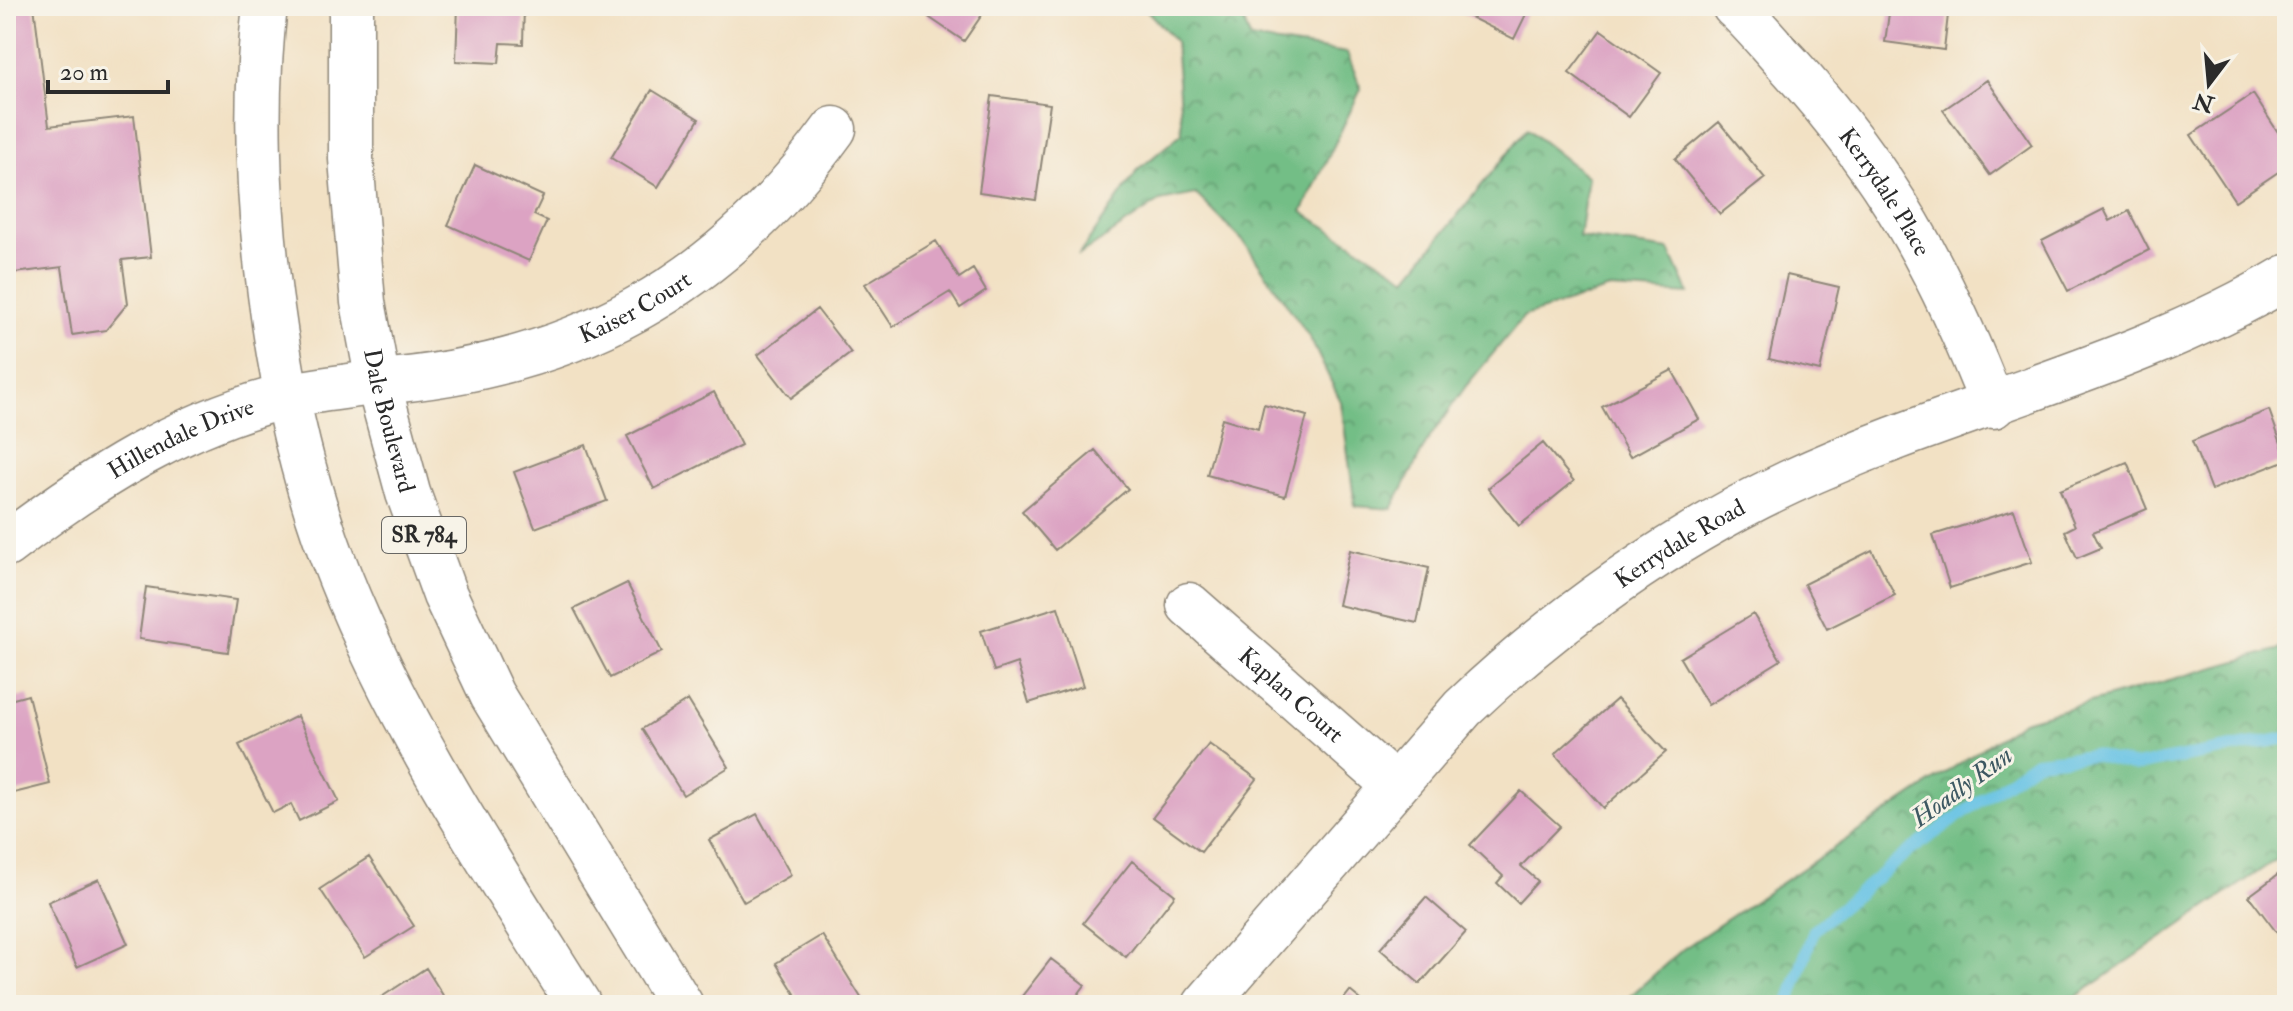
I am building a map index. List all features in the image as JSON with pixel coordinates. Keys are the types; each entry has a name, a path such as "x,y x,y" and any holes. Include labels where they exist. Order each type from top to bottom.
{"street":[{"path":"265,6 258,142 266,245 288,396 309,485 340,577 384,674 490,864 579,1005"},
{"name":"Dale Boulevard","path":"351,6 351,159 363,302 378,382 408,493 445,595 492,695 577,840 681,1005"},
{"name":"Kerrydale Place","path":"1740,8 1828,109 1874,169 1925,249 1959,317 1993,406"},
{"name":"Kaiser Court","path":"378,382 418,379 511,360 586,335 640,309 701,269 757,222 806,167 834,129"},
{"name":"Kerrydale Road","path":"1205,1005 1394,785 1506,667 1614,586 1711,523 1792,481 2165,340 2287,277"},
{"name":"Hillendale Drive","path":"6,545 93,480 161,442 225,415 288,396 378,382"},
{"name":"Kaplan Court","path":"1189,605 1394,785"}],"green space":[{"path":"1143,6 1239,6 1250,39 1347,53 1361,89 1302,212 1407,278 1527,129 1588,177 1579,237 1669,250 1689,294 1610,289 1524,316 1466,386 1428,440 1392,509 1355,506 1341,402 1310,338 1244,242 1196,194 1160,201 1078,256 1138,170 1182,133 1175,41"},
{"path":"2287,647 2287,852 2064,1005 1620,1005 1683,949 2023,721"}],"building":[{"path":"6,6 34,6 49,126 134,116 151,257 122,260 128,303 106,330 72,335 62,267 6,274"},
{"path":"458,6 524,6 523,44 501,43 499,63 456,61"},
{"path":"921,6 988,6 964,41 927,16 929,12"},
{"path":"1293,6 1359,6 1358,13"},
{"path":"1448,6 1530,6 1514,39"},
{"path":"1890,6 1949,6 1944,50 1885,42"},
{"path":"1601,30 1661,73 1629,117 1569,73"},
{"path":"1987,80 2032,145 1990,175 1943,110"},
{"path":"652,90 699,119 658,187 611,158"},
{"path":"2253,94 2287,146 2287,166 2235,201 2191,135"},
{"path":"992,96 1050,104 1036,200 979,192"},
{"path":"1719,122 1765,178 1720,214 1675,159"},
{"path":"475,165 543,196 534,215 547,221 529,261 448,225"},
{"path":"2104,209 2110,221 2129,211 2149,250 2068,291 2042,241"},
{"path":"936,241 959,278 973,269 986,291 960,308 950,292 893,327 865,284"},
{"path":"1787,275 1839,287 1820,371 1769,359"},
{"path":"817,309 851,353 791,398 758,355"},
{"path":"1672,370 1699,419 1630,457 1602,407"},
{"path":"714,392 741,445 654,489 627,436"},
{"path":"1264,404 1307,416 1285,496 1207,475 1222,418 1258,429"},
{"path":"2269,410 2287,460 2211,490 2192,441"},
{"path":"1543,443 1574,481 1519,526 1488,488"},
{"path":"586,445 607,501 535,528 514,472"},
{"path":"1095,450 1128,489 1055,550 1022,511"},
{"path":"2127,462 2147,509 2093,532 2101,548 2077,558 2065,531 2075,526 2060,490"},
{"path":"2014,510 2032,562 1950,588 1933,535"},
{"path":"1350,550 1429,568 1417,623 1338,605"},
{"path":"1872,550 1895,595 1827,629 1804,584"},
{"path":"627,583 662,652 610,678 574,609"},
{"path":"146,587 236,600 228,652 139,639"},
{"path":"1058,607 1083,686 1029,703 1017,663 994,671 981,631"},
{"path":"1753,614 1781,660 1708,705 1680,658"},
{"path":"28,695 50,784 6,795 6,701"},
{"path":"1617,699 1666,752 1603,808 1555,754"},
{"path":"688,700 729,767 683,795 642,729"},
{"path":"297,716 339,801 299,821 291,804 273,813 239,745"},
{"path":"1209,744 1257,779 1201,852 1153,817"},
{"path":"1521,791 1560,826 1521,866 1538,881 1518,903 1497,883 1503,876 1470,845"},
{"path":"757,814 791,875 744,902 709,840"},
{"path":"369,857 414,926 365,957 320,889"},
{"path":"1132,861 1175,895 1126,957 1083,923"},
{"path":"2287,868 2287,926 2277,933 2249,896"},
{"path":"99,879 128,944 77,967 48,902"},
{"path":"1426,897 1466,932 1420,984 1380,949"},
{"path":"822,935 865,1004 802,1005 776,963"},
{"path":"1051,959 1085,985 1070,1005 1015,1005"},
{"path":"426,968 449,1005 384,1005 380,998"},
{"path":"1350,991 1367,1005 1339,1005"}],"waterway":[{"name":"Hoadly Run","path":"1788,1005 1814,930 1904,855 2036,761 2093,755 2135,766 2287,738"}]}
